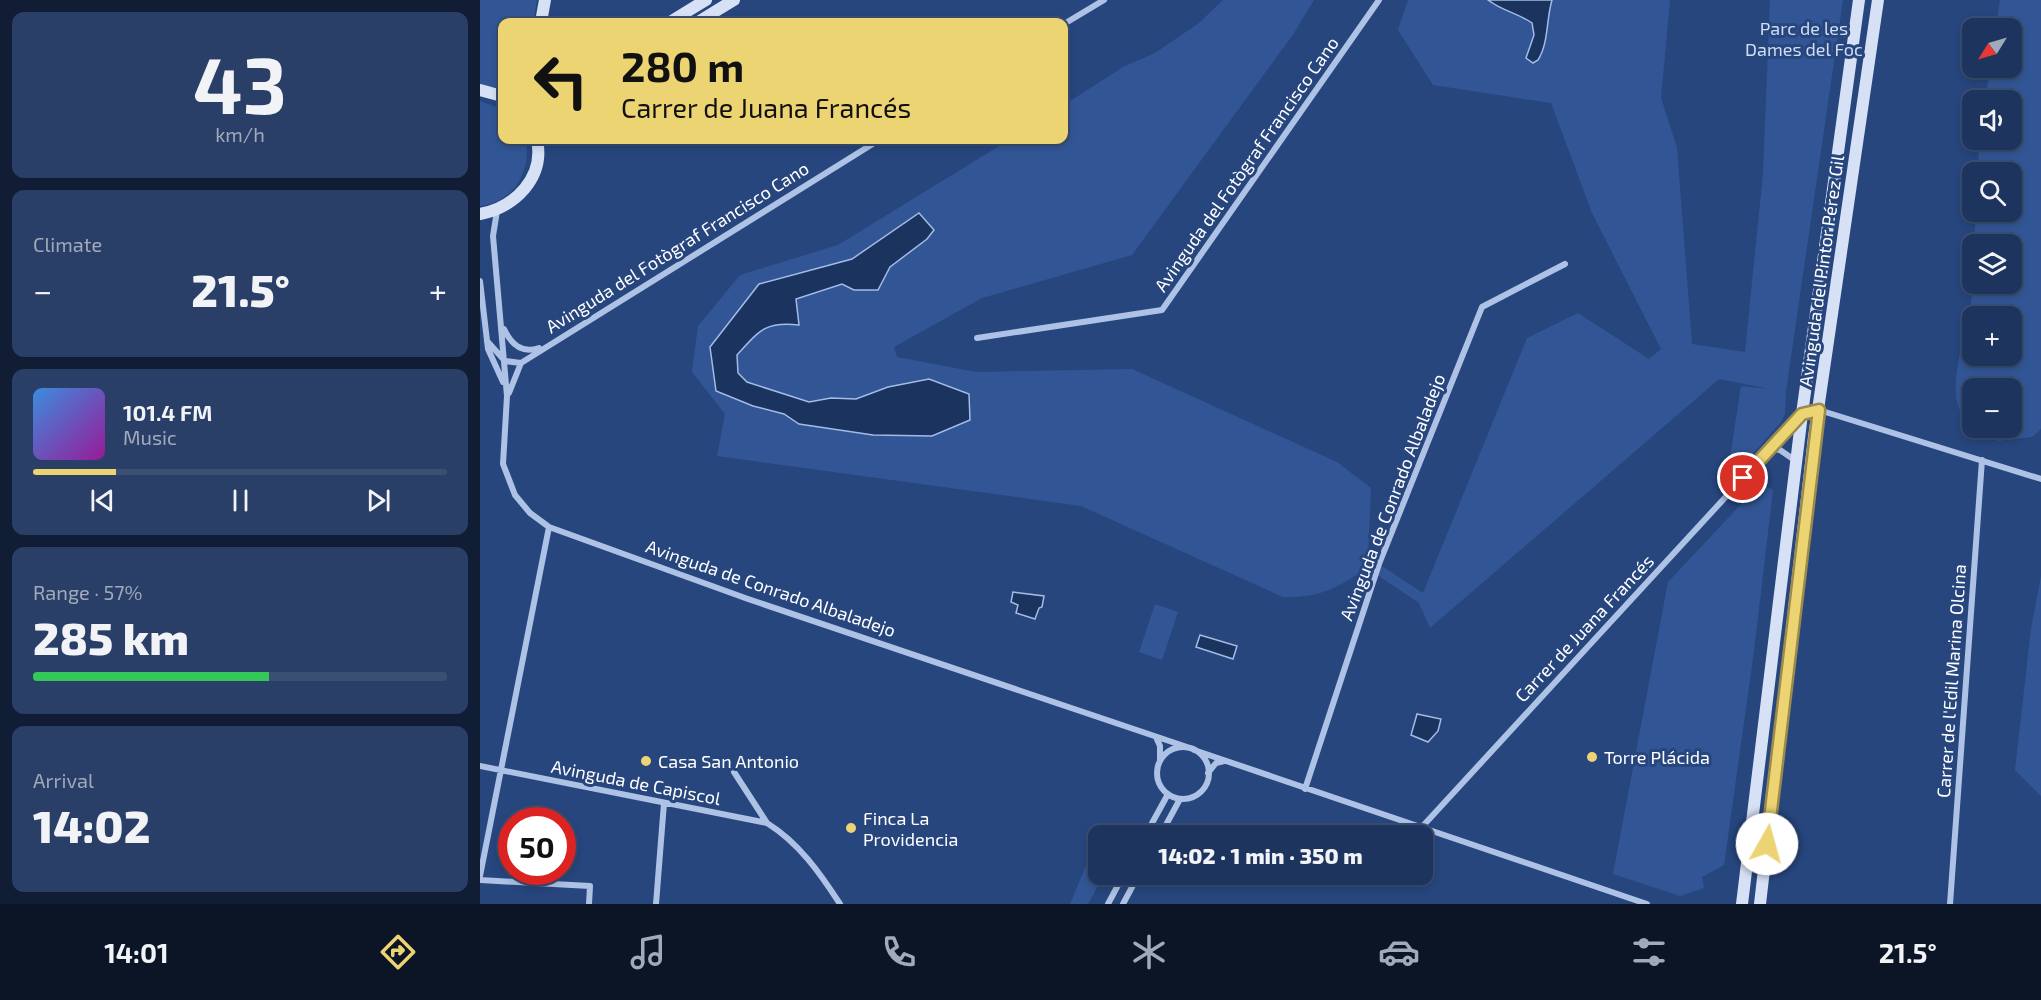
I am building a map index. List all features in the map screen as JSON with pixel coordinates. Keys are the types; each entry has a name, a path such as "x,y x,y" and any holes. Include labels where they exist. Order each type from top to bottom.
{"main road":[{"path":"542,18 545,0"},
{"path":"677,18 706,0"},
{"path":"705,18 734,0"},
{"name":"Avinguda del Pintor Pérez Gil","path":"1742,904 1802,414 1859,0"},
{"name":"Avinguda del Pintor Pérez Gil","path":"1760,904 1819,410 1878,0"},
{"path":"480,90 498,95"},
{"path":"480,214 497,211 514,201 527,187 537,165 537,144"}],"street":[{"path":"1068,22 1104,0"},
{"name":"Avinguda del Fotògraf Francisco Cano","path":"977,338 1162,310 1379,0"},
{"name":"Avinguda del Fotògraf Francisco Cano","path":"521,363 873,144"},
{"path":"497,211 493,236 507,396 503,464 515,495 530,513 549,527 480,878 590,886 590,904"},
{"name":"Avinguda de Conrado Albaladejo","path":"1305,789 1378,564 1482,307 1566,264"},
{"path":"480,281 487,341 507,396"},
{"path":"501,323 509,340 519,348 531,351 546,346"},
{"path":"487,341 505,361 521,363 507,396"},
{"path":"1802,414 1819,410 2041,479"},
{"name":"Carrer de Juana Francés","path":"1424,825 1802,414"},
{"path":"1770,448 1780,450 1796,461"},
{"name":"Carrer de l'Edil Marina Olcina","path":"1950,904 1982,460"},
{"name":"Avinguda de Conrado Albaladejo","path":"549,527 748,599 1412,825"},
{"path":"1156,736 1160,746 1157,777 1168,794 1180,799 1192,797 1202,790 1208,773 1216,764 1224,761"},
{"path":"1160,760 1173,748 1192,749 1206,761 1208,773"},
{"name":"Avinguda de Capiscol","path":"480,766 766,823 784,834 819,872 840,904"},
{"path":"734,772 766,823"},
{"path":"1151,825 1168,794"},
{"path":"1166,825 1180,799"},
{"path":"656,904 664,803"},
{"name":"Avinguda de Conrado Albaladejo","path":"1433,832 1647,904"},
{"path":"1108,904 1118,885"},
{"path":"1123,904 1133,885"}],"green space":[{"path":"480,0 537,0 534,18 498,18 498,88 480,86"},
{"name":"Parc de les Dames del Foc","path":"1223,0 1314,0 1294,33 1132,255 982,298 894,347 897,357 976,372 1132,369 1337,462 1371,488 1368,557 1423,593 1527,338 1578,313 1649,359 1661,349 1592,213 1551,103 1433,85 1398,30 1408,0 1670,0 1661,98 1677,148 1692,344 1745,352 1763,174 1770,0 1843,0 1786,391 1785,414 1781,422 1726,484 1741,386 1770,389 1719,379 1430,628 1419,603 1367,568 1347,581 1318,594 1283,597 1081,506 717,456 725,414 692,372 698,326 740,275 838,245 1002,144 1068,144 1068,102 1123,67 1155,53 1199,23"},
{"path":"2000,0 2041,0 2041,429 2032,437 1998,441 1992,438 2022,438 2022,378 1962,378 1962,415 1956,395 1962,344 1962,366 2022,366 2022,306 1970,306 1972,294 2022,294 2022,234 1975,234 1975,222 2022,222 2022,162 1978,162 1979,150 2022,150 2022,90 1987,90 1988,78 2022,78 2022,18 1997,18"},
{"path":"480,101 498,108 498,144 526,144 527,152 523,174 518,184 502,198 480,206"},
{"path":"1760,484 1773,490 1754,651 1724,865 1702,877 1704,888 1680,896 1613,874 1668,582"},
{"path":"2041,576 2041,796 2015,770 2031,629"},
{"path":"1155,604 1178,612 1162,660 1139,652"},
{"path":"1088,861 1088,885 1098,885 1088,904 1070,904"}],"shaded area":[{"path":"1488,0 1552,0 1546,38 1538,60 1533,63 1526,58 1534,35 1532,23"},
{"path":"919,213 934,230 927,239 890,267 878,290 854,290 842,284 796,299 799,325 770,326 757,334 737,355 738,373 747,382 809,402 831,398 856,399 888,387 929,379 969,394 970,420 932,436 873,435 799,424 784,414 753,406 716,391 710,347 759,284 852,259"},
{"path":"1013,592 1044,596 1042,607 1039,608 1035,619 1016,613 1018,605 1011,602"},
{"path":"1200,635 1237,646 1233,659 1196,647"},
{"path":"1417,714 1441,719 1438,731 1428,742 1411,735"}],"place":[{"name":"Torre Plácida","path":"1592,757"},
{"name":"Casa San Antonio","path":"646,761"},
{"name":"Finca La Providencia","path":"851,828"}],"route":[{"path":"1743,478 1802,414 1819,410 1767,844"}]}
